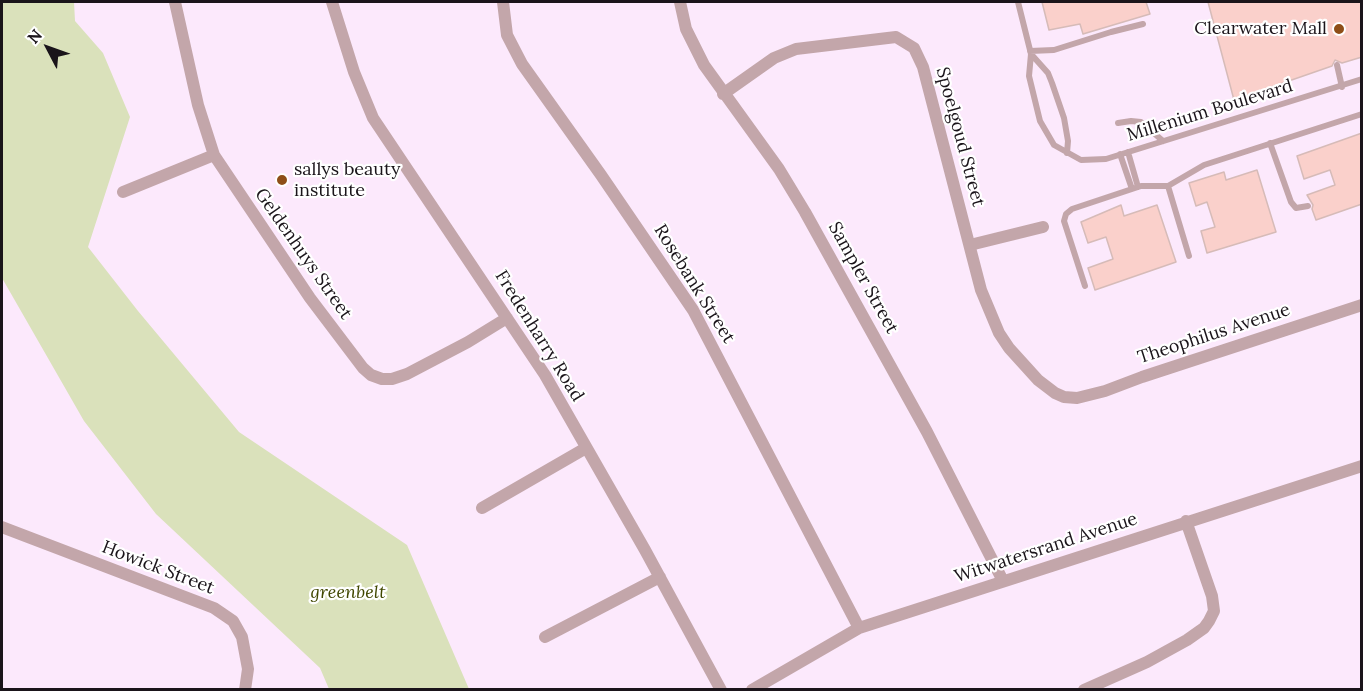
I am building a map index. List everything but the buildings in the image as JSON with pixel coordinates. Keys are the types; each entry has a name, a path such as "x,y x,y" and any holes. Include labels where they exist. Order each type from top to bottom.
{"street":[{"name":"Geldenhuys Street","path":"175,2 198,105 214,155 310,298 354,357 371,375 382,379 407,375 507,318"},
{"name":"Fredenharry Road","path":"332,2 354,72 373,118 545,375 660,577 721,690"},
{"name":"Rosebank Street","path":"503,2 507,35 522,64 693,310 859,628"},
{"name":"Sampler Street","path":"680,2 686,29 704,65 779,169 806,212 927,432 1003,581"},
{"name":"Spoelgoud Street","path":"723,94 774,58 796,49 885,37 896,37 914,48 923,67 981,290 999,333 1009,348 1038,380 1055,393 1077,398"},
{"path":"123,192 214,155"},
{"path":"970,245 1043,227"},
{"name":"Theophilus Avenue","path":"1077,398 1105,391 1362,305"},
{"path":"482,508 586,448"},
{"name":"Witwatersrand Avenue","path":"752,690 859,628 1362,466"},
{"path":"1084,690 1147,662 1187,640 1204,628 1209,621 1214,611 1212,596 1186,521"},
{"name":"Howick Street","path":"2,527 214,608 233,621 242,637 248,669 245,690"},
{"path":"545,637 660,577"}],"lane":[{"path":"1018,2 1031,52 1029,76 1040,121 1054,145 1067,153 1068,141 1064,118 1052,84 1048,73 1031,52"},
{"path":"1031,52 1054,50 1143,24"},
{"path":"1337,65 1342,87"},
{"name":"Millenium Boulevard","path":"1067,153 1081,160 1094,160 1128,152 1362,79"},
{"path":"1086,286 1065,221 1066,214 1075,207 1135,188 1168,186 1204,165 1362,114"},
{"path":"1118,123 1137,120 1145,124 1163,141"},
{"path":"1270,143 1291,202 1296,208 1308,206"},
{"path":"1128,152 1135,188"},
{"path":"1120,154 1135,188"},
{"path":"1168,186 1189,255"}],"green space":[{"name":"greenbelt","path":"2,2 74,2 75,21 103,53 130,117 88,247 239,432 407,545 469,689 329,689 320,668 156,514 84,421 2,278"}],"place":[{"name":"Clearwater Mall","path":"1339,29"},
{"name":"sallys beauty institute","path":"282,180"}]}
